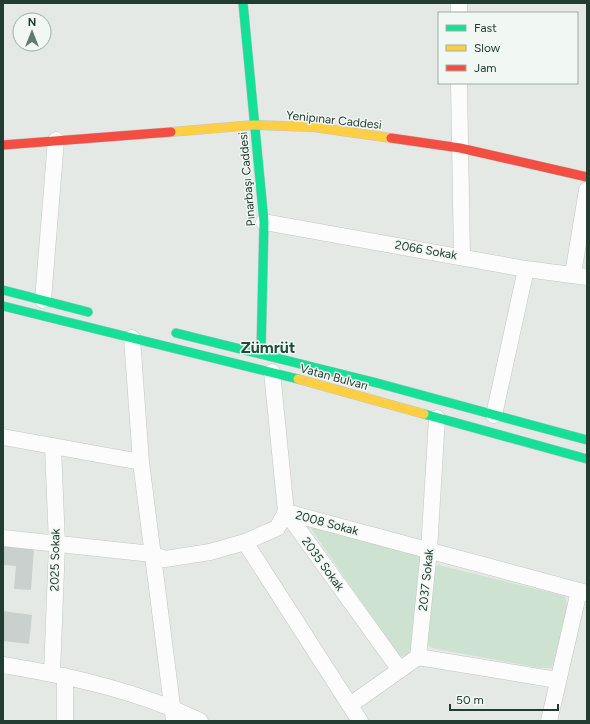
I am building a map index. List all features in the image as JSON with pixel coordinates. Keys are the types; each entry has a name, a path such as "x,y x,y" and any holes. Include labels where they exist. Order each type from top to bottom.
{"main road":[{"name":"Pınarbaşı Caddesi","path":"243,3 264,222 261,353"},
{"name":"Yenipınar Caddesi","path":"3,145 254,125 313,127 460,148 587,177"},
{"path":"3,290 94,314"},
{"name":"Vatan Bulvarı","path":"3,306 272,372 587,459"},
{"name":"Vatan Bulvarı","path":"170,332 261,353 587,440"}],"street":[{"path":"459,84 462,257"},
{"path":"43,300 56,140"},
{"path":"580,275 587,190"},
{"name":"2066 Sokak","path":"264,222 526,269 580,275"},
{"path":"494,415 526,269"},
{"path":"132,338 141,462 172,714"},
{"path":"272,372 286,512"},
{"name":"2037 Sokak","path":"418,657 429,550 437,418"},
{"path":"3,437 141,462"},
{"name":"2025 Sokak","path":"53,446 57,544 58,674 65,721"},
{"name":"2008 Sokak","path":"3,538 152,554 165,559 210,552 245,542 277,528 286,512 583,592"},
{"name":"2035 Sokak","path":"286,512 400,670"},
{"path":"245,542 360,721"},
{"path":"549,721 557,680 583,592"},
{"path":"350,705 418,657 557,680"},
{"path":"3,665 58,674 172,714 200,721"}],"green space":[{"path":"309,526 417,553 421,560 413,652 400,657"},
{"path":"438,565 565,596 568,609 552,668 540,668 432,648 427,644 432,569"}],"building":[{"path":"3,546 34,548 31,590 14,589 16,566 3,565"},
{"path":"3,611 32,615 29,644 3,641"}],"traffic: fast":[{"path":"243,3 264,222 261,353"},
{"path":"3,290 88,312"},
{"path":"3,306 298,379"},
{"path":"176,333 377,383 587,440"},
{"path":"424,414 587,459"}],"traffic: slow":[{"path":"171,132 254,125 313,127 391,138"},
{"path":"298,379 424,414"}],"traffic: jam":[{"path":"3,145 171,132"},
{"path":"391,138 460,148 587,177"}],"district":[{"name":"Zümrüt","path":"268,347"}]}
